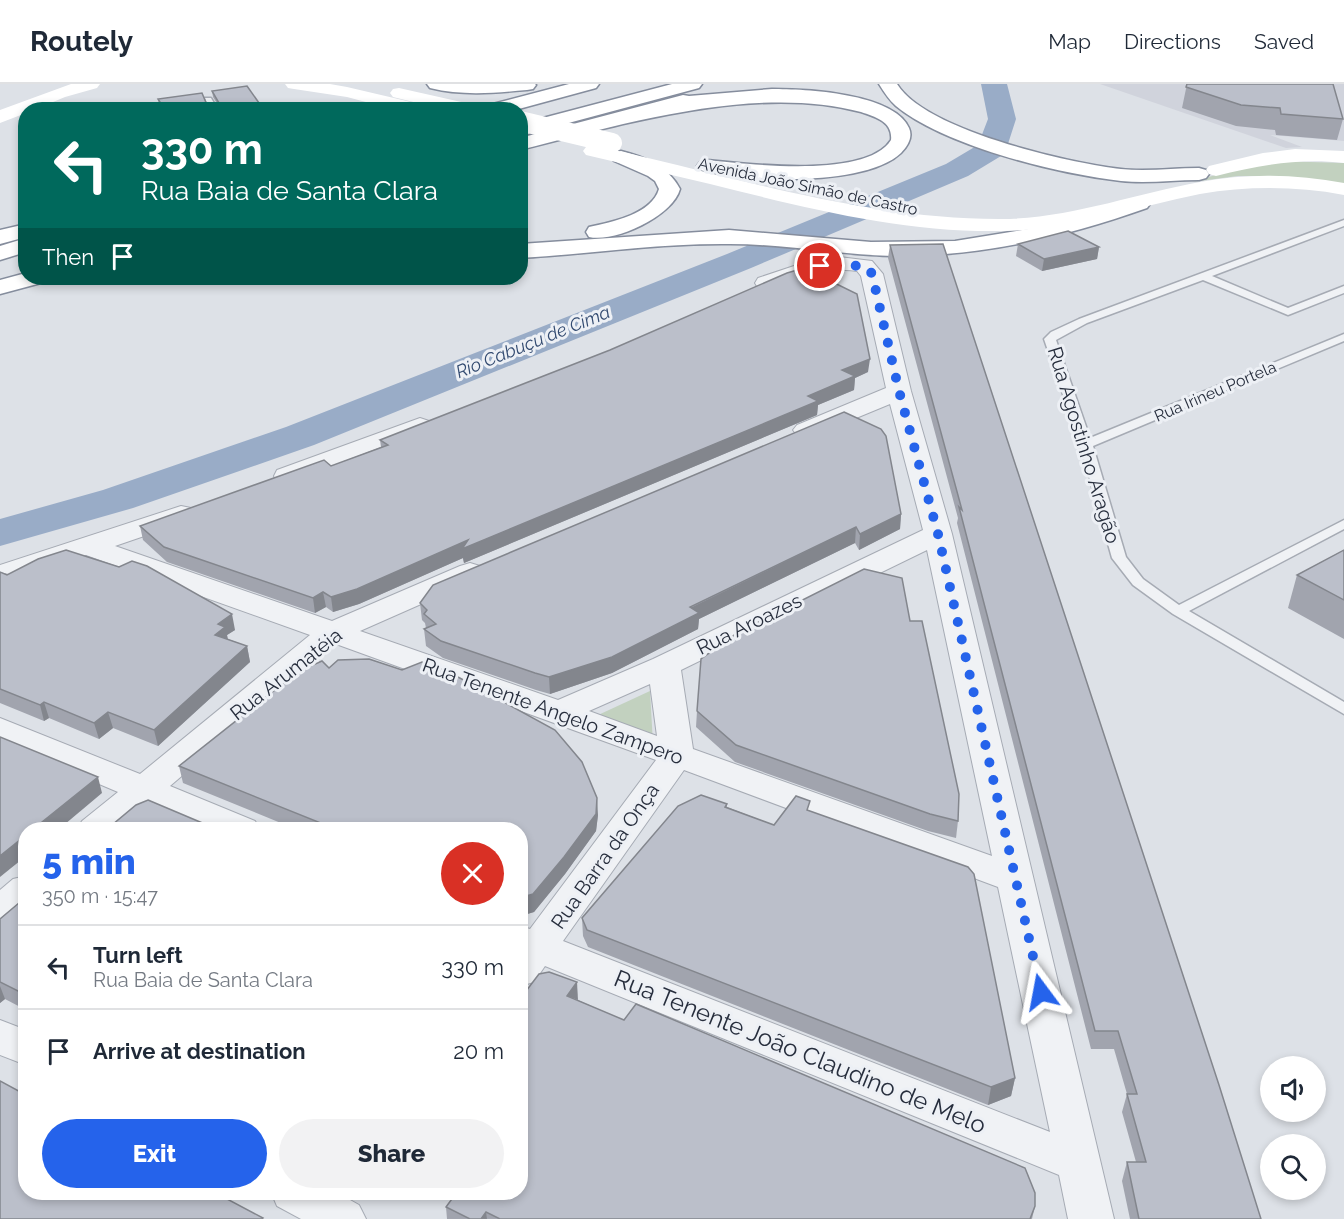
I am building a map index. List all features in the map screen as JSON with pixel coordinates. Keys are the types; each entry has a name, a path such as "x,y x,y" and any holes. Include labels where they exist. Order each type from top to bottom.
{"main road":[{"path":"27,102 41,101 91,84"},
{"path":"294,84 429,101 492,89 535,84"},
{"path":"356,84 429,101"},
{"path":"522,102 590,84"},
{"path":"528,118 651,84"},
{"path":"528,130 693,84"},
{"path":"528,142 743,84"},
{"path":"888,84 897,98 912,110 961,133 1023,153 1066,165 1122,175 1199,174"},
{"path":"662,106 753,92 813,94 873,108 896,123 900,130 901,140 897,148 867,163 844,168 788,173 707,166"},
{"path":"0,104 18,103"},
{"path":"0,117 18,110"},
{"name":"Avenida João Simão de Castro","path":"528,122 617,150 820,203 895,212 1022,214 1074,206 1271,157 1342,157"},
{"name":"Avenida João Simão de Castro","path":"528,134 593,151 617,150 707,166 841,196 895,212 945,223 1006,225 1060,219 1140,204 1186,191 1240,184 1268,182 1339,188"},
{"path":"528,236 566,236 612,228 649,214 662,204 668,194 668,186 664,178 617,150"},
{"path":"1339,188 1342,157"},
{"path":"528,250 690,237 732,237 923,250 998,242 1064,229 1140,204"},
{"path":"0,235 18,231"},
{"path":"0,253 18,247"},
{"path":"0,269 18,264"},
{"path":"0,287 18,282"}],"street":[{"path":"748,291 799,272 830,265 858,264 869,269 872,274 899,391 938,534 1085,1200"},
{"path":"780,441 899,391"},
{"path":"265,484 446,416"},
{"path":"0,575 90,547 200,507"},
{"name":"Rua Aroazes","path":"559,712 664,666 938,534"},
{"name":"Rua Tenente Angelo Zampero","path":"90,547 559,712 1015,879"},
{"name":"Rua Arumatéia","path":"104,822 332,633 499,560"},
{"path":"664,666 677,755"},
{"path":"0,729 222,822"},
{"name":"Rua Barra da Onça","path":"528,952 677,755"},
{"path":"0,910 18,895"},
{"name":"Rua Tenente João Claudino de Melo","path":"528,953 1085,1200"},
{"path":"0,1036 18,1045"}],"lane":[{"name":"Rua Agostinho Aragão","path":"1344,223 1075,324 1050,339 1086,444 1119,558 1138,582 1178,611 1344,709"},
{"path":"1203,276 1288,312 1344,289"},
{"name":"Rua Irineu Portela","path":"1086,444 1344,337"},
{"path":"1178,611 1344,524"}],"shaded area":[{"path":"1100,84 1344,84 1344,141 1270,135 1302,147 1286,148"}],"green space":[{"path":"1276,161 1344,163 1344,185 1280,176 1238,176 1192,182 1249,165"},
{"path":"650,691 653,744 583,722"}],"building":[{"path":"1187,84 1333,84 1343,119 1281,114 1280,108 1241,105 1186,87"},
{"path":"247,86 258,102 218,102 212,91"},
{"path":"202,93 206,102 160,102 158,99"},
{"path":"1068,231 1099,247 1044,259 1018,244"},
{"path":"943,244 1261,1219 1139,1219 1127,1162 1146,1162 1127,1094 1137,1094 1118,1031 1095,1031 959,507 962,510 890,245"},
{"path":"804,268 857,294 870,359 842,370 855,376 808,396 818,401 462,549 468,540 357,589 331,597 323,592 313,598 164,547 140,526 324,460 331,466 388,445 380,440 610,350 787,273"},
{"path":"844,412 881,429 886,436 901,514 860,534 856,527 690,607 699,613 612,657 549,677 441,641 424,629 436,624 424,614 427,610 420,603 433,585"},
{"path":"66,550 119,567 132,561 147,566 232,614 218,624 225,627 215,635 247,646 154,730 108,712 94,723 44,702 40,705 0,689 0,572 7,575 38,559"},
{"path":"1344,550 1344,600 1297,575"},
{"path":"864,569 902,578 910,621 922,621 959,794 958,821 930,814 736,745 697,711 701,659 737,633"},
{"path":"369,659 402,670 422,662 447,671 555,730 582,762 597,798 596,814 533,894 528,896 528,822 318,822 179,766 299,671 322,661 329,668 338,660"},
{"path":"0,737 98,777 42,822 18,822 18,841 0,856"},
{"path":"701,795 727,804 725,807 774,825 796,796 810,801 807,810 968,867 974,874 1015,1078 991,1087 587,930 582,918 678,806"},
{"path":"148,800 200,822 116,822 136,805"},
{"path":"18,904 18,991 0,982 0,919"},
{"path":"549,972 577,982 567,996 624,1020 636,1004 1025,1168 1035,1193 1035,1206 1030,1219 500,1219 486,1212 481,1219 470,1219 446,1207 451,1200 528,1200 528,988 539,974"},
{"path":"0,1081 18,1091 18,1200 229,1200 263,1218 262,1219 0,1219"}],"waterway":[{"name":"Rio Cabuçu de Cima","path":"0,533 118,499 300,436 739,261 957,170 991,150 1002,119 994,84"}],"route":[{"path":"820,266 858,264 869,269 872,274 899,391 938,534 1041,992"}]}
